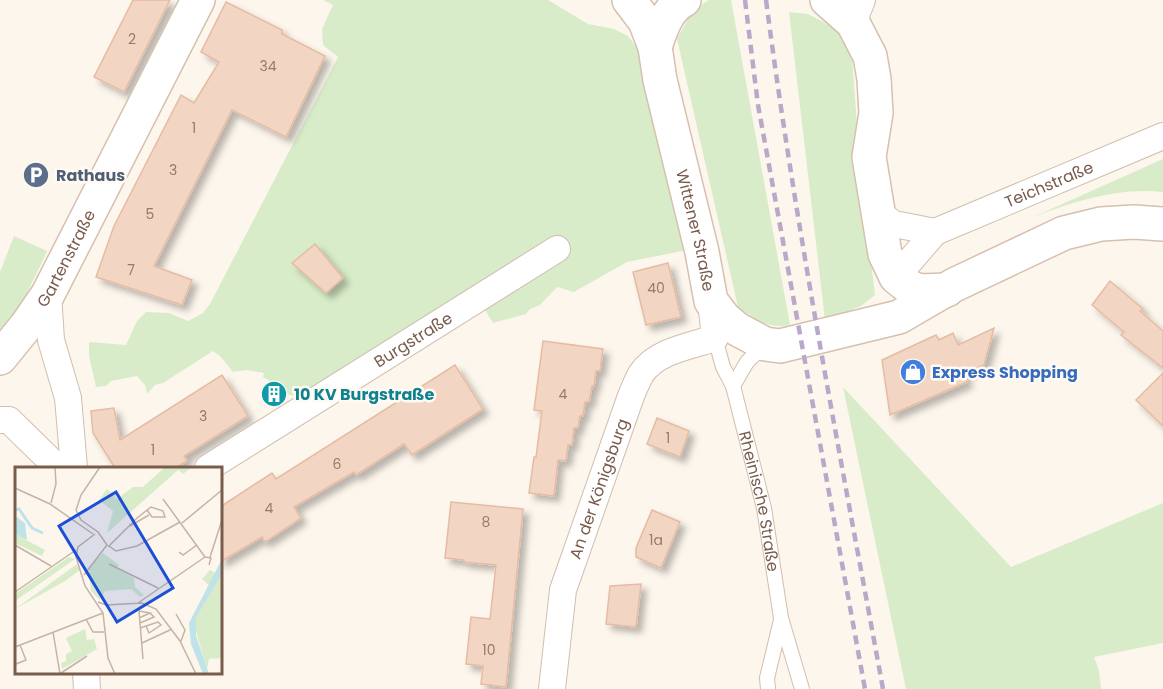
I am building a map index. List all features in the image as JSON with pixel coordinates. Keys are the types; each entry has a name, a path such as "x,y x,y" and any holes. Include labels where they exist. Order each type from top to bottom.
{"main road":[{"name":"Gartenstraße","path":"48,294 198,0"},
{"name":"Wittener Straße","path":"629,0 645,21 655,47 660,80 711,301 724,318 737,329 765,344"},
{"path":"655,47 662,26 676,4 684,0"},
{"path":"827,0 858,12 870,56 876,113 869,157 885,254 896,277 906,285 919,291 947,290"},
{"path":"765,344 780,346 899,317 954,285 1064,233 1101,224 1134,222 1163,224"},
{"path":"843,332 882,305 896,277"},
{"path":"0,358 48,294"}],"street":[{"name":"Teichstraße","path":"896,277 935,232 1163,136"},
{"path":"878,213 894,224 935,232"},
{"name":"Burgstraße","path":"210,467 557,249"},
{"name":"Gartenstraße","path":"48,294 51,340 68,398 74,467"},
{"name":"Rheinische Straße","path":"711,301 715,338"},
{"name":"An der Königsburg","path":"552,689 563,590 631,396 641,374 651,362 665,354 715,338"},
{"path":"0,420 9,420 57,467"},
{"path":"86,674 87,689"}],"lane":[{"name":"Rheinische Straße","path":"715,338 723,367 733,386 764,508 781,618 802,689"},
{"path":"733,386 747,362 765,344"},
{"name":"Rheinische Straße","path":"768,689 767,678 781,618"}],"green space":[{"path":"323,0 548,0 588,24 614,29 628,36 640,52 687,250 627,262 574,292 557,287 540,305 530,309 526,314 493,323 471,287 298,397 287,394 279,386 263,377 264,373 246,370 233,372 213,351 163,383 155,385 147,394 145,385 137,376 111,381 106,386 96,387 89,356 89,342 126,345 137,321 146,312 169,313 188,321 203,313 210,304 338,57 323,45 322,29 333,5"},
{"path":"709,0 731,0 790,325 768,324 738,307 677,39 693,10"},
{"path":"789,12 808,14 831,26 846,41 852,57 861,181 875,295 861,306 825,320"},
{"path":"1163,159 1163,192 1129,192 1096,197 1031,218"},
{"path":"14,236 47,251 0,344 0,272"},
{"path":"843,387 1011,567 1163,503 1163,643 1094,657 1099,671 1101,689 906,689"}],"building":[{"path":"133,0 170,0 124,92 94,77"},
{"path":"226,2 282,30 282,34 325,56 286,137 232,110 154,266 192,280 182,305 96,277 114,226 181,95 194,103 219,62 201,52"},
{"path":"315,244 343,278 326,293 292,263"},
{"path":"668,263 681,317 646,325 633,272"},
{"path":"1110,281 1143,309 1140,311 1163,331 1163,368 1121,335 1124,332 1092,305"},
{"path":"994,328 984,365 963,373 967,382 890,415 882,360 936,335 939,340 953,333 958,345"},
{"path":"543,341 603,349 600,371 596,371 589,402 585,402 578,428 574,428 572,445 568,445 566,461 558,460 554,496 529,493 542,411 534,410"},
{"path":"455,365 483,409 412,455 404,444 356,475 354,472 294,507 301,518 265,542 262,537 222,561 222,506 272,473 276,479"},
{"path":"1163,373 1163,426 1136,400"},
{"path":"222,375 248,416 184,456 187,461 177,467 114,467 93,433 91,411 114,408 120,440"},
{"path":"657,418 689,431 680,457 647,444"},
{"path":"451,502 523,509 506,687 481,684 483,666 466,664 471,617 490,619 496,565 445,558"},
{"path":"652,510 680,522 661,568 636,557 636,548"},
{"path":"641,584 636,627 606,624 610,586"}],"railway":[{"path":"745,0 758,105 865,689"},
{"path":"766,0 805,259 883,689"}],"place":[{"name":"Rathaus","path":"36,175"},
{"name":"Express Shopping","path":"913,372"},
{"name":"10 KV Burgstraße","path":"274,394"}]}
